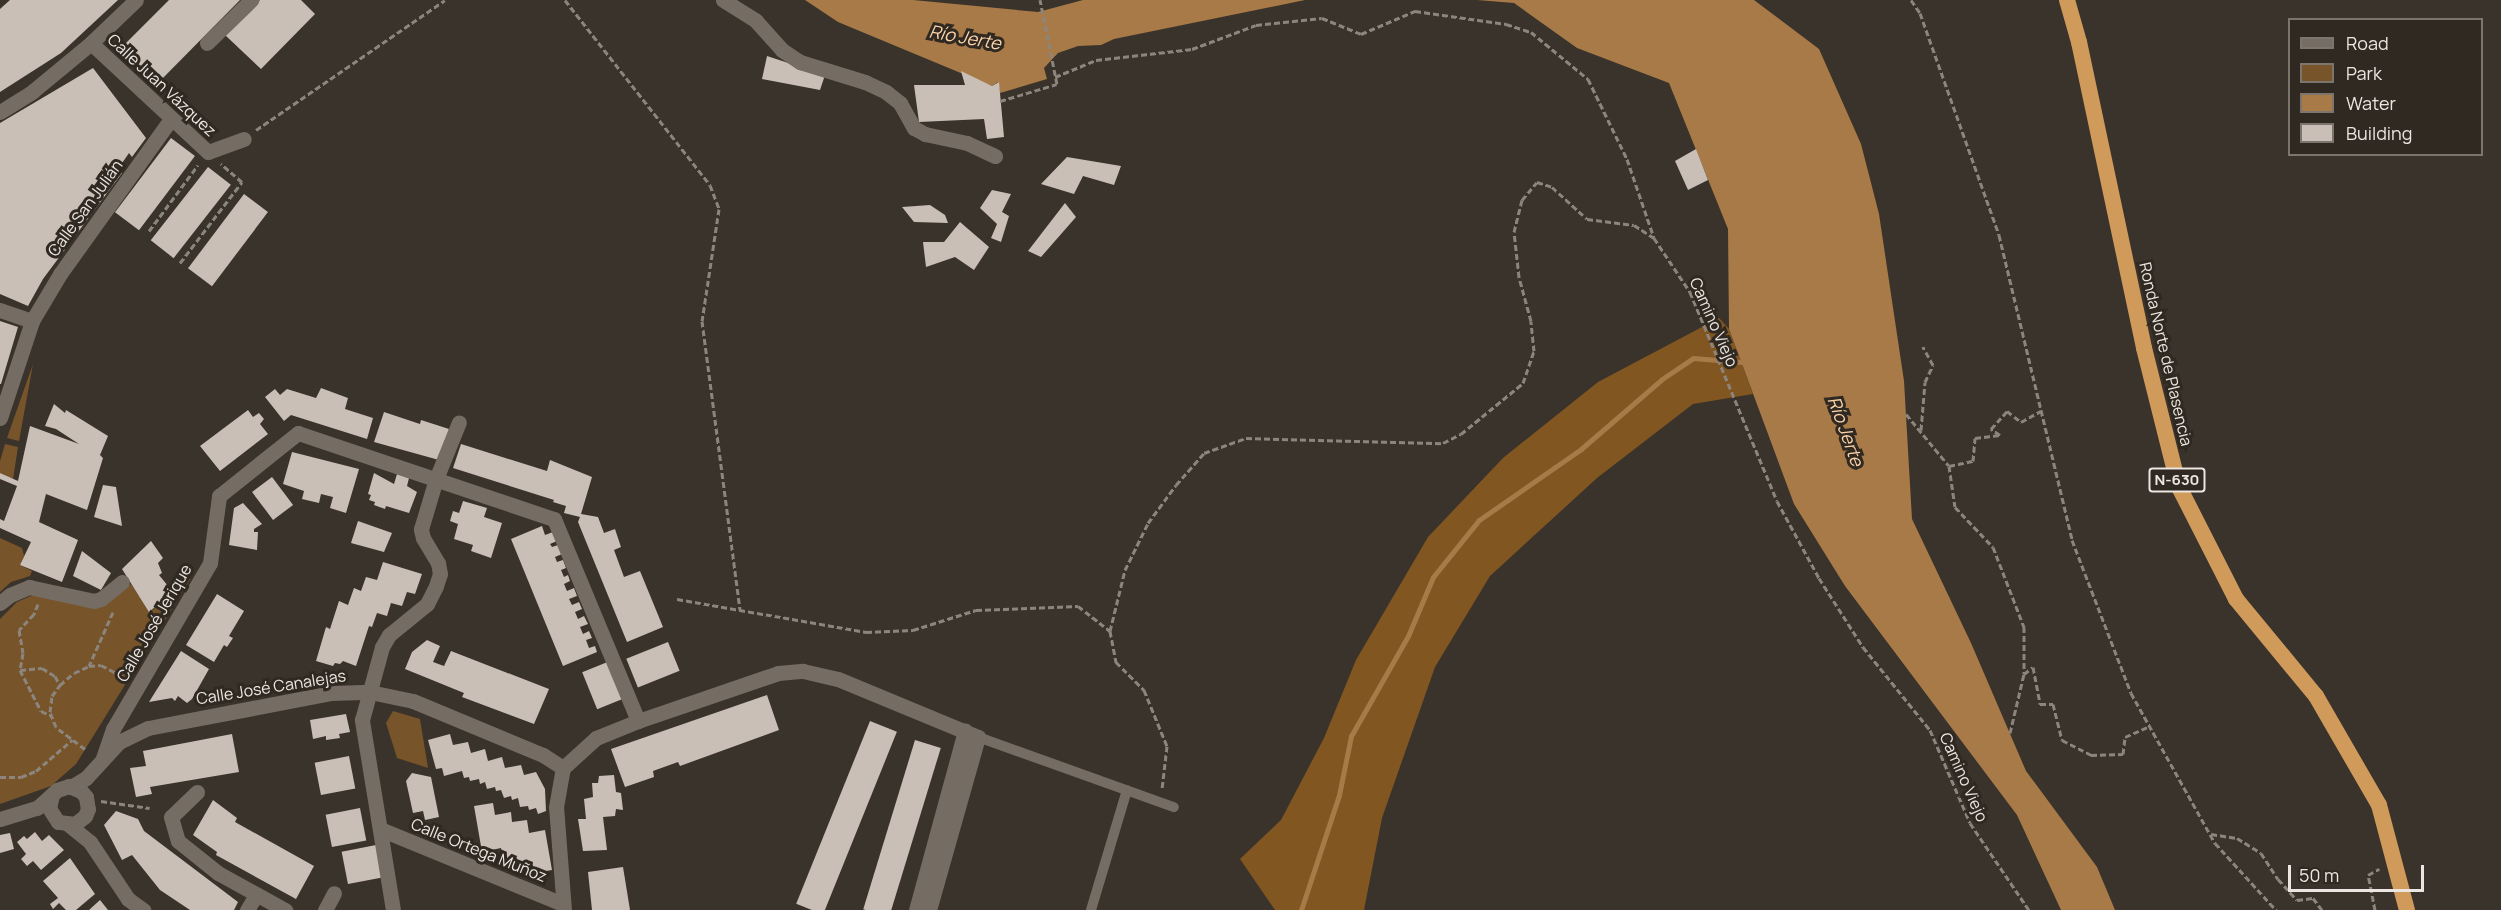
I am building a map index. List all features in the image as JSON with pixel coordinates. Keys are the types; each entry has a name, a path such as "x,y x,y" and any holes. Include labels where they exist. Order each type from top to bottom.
{"highway":[{"name":"Ronda Norte de Plasencia","path":"2067,0 2079,42 2144,348 2179,487 2236,599 2316,696 2379,805 2407,910"}],"street":[{"path":"0,112 33,91 91,43 136,0"},
{"path":"207,43 251,0"},
{"path":"723,0 756,21 782,50 800,62 865,82 886,92 900,103 914,128 925,134 966,143 995,156"},
{"name":"Calle Juan Vázquez","path":"91,43 208,152 244,139"},
{"name":"Calle San Julián","path":"0,418 32,321 60,274 171,119"},
{"path":"0,310 32,321"},
{"path":"393,910 362,720 382,647 389,635 427,604 440,574 438,563 423,538 421,528 436,479 459,422"},
{"name":"Calle José Jerique","path":"99,764 113,729 210,563 219,496 298,433 436,479"},
{"path":"436,479 554,519 638,721"},
{"path":"0,603 10,595 28,587 94,601 101,599 122,582"},
{"path":"564,907 556,807 563,768 596,738 638,721 778,673 803,671 838,679 972,734"},
{"name":"Calle José Canalejas","path":"71,787 99,764 119,742 148,728 332,693 370,692 413,701 543,755 563,768"},
{"path":"128,702 128,716 131,723 148,728"},
{"path":"916,910 972,734"},
{"path":"929,910 972,734"},
{"path":"69,825 81,821 85,816 87,799 99,764"},
{"path":"0,819 37,808 63,787 81,791 87,799"},
{"path":"197,792 171,816 178,841 218,873 285,910"},
{"path":"52,795 49,808 53,818"},
{"path":"24,813 37,813 69,825 90,842 128,899 143,910"},
{"name":"Calle Ortega Muñoz","path":"380,829 564,907"},
{"path":"325,910 334,893"},
{"path":"247,910 256,895"}],"lane":[{"path":"972,734 1174,807"},
{"path":"1091,910 1127,789"}],"path":[{"path":"244,139 445,0"},
{"path":"565,0 710,185 719,209 702,321 740,610"},
{"path":"1040,0 1055,77"},
{"path":"1911,0 1920,13 1999,235 2072,540 2131,693 2210,834 2276,910"},
{"name":"Camino Viejo","path":"1000,101 1057,84 1055,77 1096,60 1192,49 1256,25 1322,18 1361,34 1415,11 1506,24 1531,32 1588,79 1627,159 1654,237 1690,292 1778,501 1819,578 1863,647 1930,730 1970,823 2029,910"},
{"path":"149,231 208,152 242,182 180,263"},
{"path":"1160,801 1167,746 1144,690 1116,662 1110,631 1125,570 1148,524 1176,485 1204,453 1246,438 1443,442 1461,434 1523,383 1534,351 1532,321 1519,277 1514,232 1522,200 1537,182 1552,187 1587,219 1635,225 1654,237"},
{"path":"1921,430 1925,382 1934,365 1923,347"},
{"path":"1949,466 1973,461 1975,438 2000,435 1991,429 2007,411 2021,422 2041,411"},
{"path":"1906,414 1949,466 1954,507 1994,547 2024,627 2024,674 2010,733"},
{"path":"38,596 34,614 19,630 23,653 20,670 41,711 52,716"},
{"path":"677,599 866,632 913,630 976,610 1078,606 1110,631"},
{"path":"89,666 117,601"},
{"path":"86,749 56,727 52,716 52,696 60,685 74,673 89,666 101,665 128,680"},
{"path":"2024,674 2033,667 2040,704 2053,704 2062,740 2091,755 2123,754 2125,737 2150,726"},
{"path":"20,670 42,668 55,676 60,685"},
{"path":"0,777 21,777 36,771 72,740"},
{"path":"87,799 150,808"},
{"path":"2210,834 2237,837 2261,853 2278,879 2297,900 2313,898 2322,910"},
{"path":"2375,910 2368,875 2394,862"}],"green space":[{"path":"33,364 19,441 7,438"},
{"path":"5,444 18,447 13,479 0,473 0,461"},
{"path":"0,538 22,548 24,556 20,565 32,571 30,576 11,582 0,592"},
{"path":"191,578 76,764 51,786 0,804 0,619 17,602 33,595 107,601 131,584 150,612"},
{"path":"393,711 420,719 428,768 397,758 386,723"}],"shaded area":[{"path":"1719,318 1729,329 1753,394 1693,404 1597,478 1490,576 1435,667 1382,818 1364,910 1275,910 1240,859 1281,820 1324,738 1356,660 1428,537 1503,458 1598,382"}],"water":[{"name":"Río Jerte","path":"805,0 913,0 1038,12 1083,0 1305,0 1114,39 1101,45 1078,46 1058,53 1044,68 1047,79 1000,93 998,82 992,86 838,22"},
{"name":"Río Jerte","path":"1477,0 1754,0 1819,49 1861,144 1879,214 1904,381 1912,519 1971,643 2026,771 2097,867 2115,910 2061,910 2017,815 1845,586 1794,504 1729,329 1728,229 1669,83 1577,48 1514,3"}],"building":[{"path":"10,0 118,0 61,53 0,92 0,9"},
{"path":"169,0 240,0 159,82 121,50"},
{"path":"260,0 301,0 315,14 261,69 225,35"},
{"path":"767,56 825,75 820,90 762,79"},
{"path":"93,68 146,138 132,157 129,153 118,169 122,173 43,279 28,306 0,294 0,123"},
{"path":"961,71 992,86 999,82 1004,137 987,139 984,119 919,122 914,85 965,85"},
{"path":"171,138 195,156 139,230 115,212"},
{"path":"1696,149 1708,180 1688,190 1675,161"},
{"path":"1067,157 1121,166 1114,185 1083,176 1074,194 1041,184"},
{"path":"208,167 231,185 174,258 151,240"},
{"path":"992,190 1011,194 1002,212 1009,216 1001,242 991,238 997,224 980,208"},
{"path":"244,194 268,212 212,286 188,268"},
{"path":"1065,203 1076,217 1041,257 1028,251"},
{"path":"930,205 945,215 948,223 914,222 902,207"},
{"path":"960,222 989,247 974,270 955,257 926,267 923,242 944,242"},
{"path":"0,321 18,327 1,384 0,384"},
{"path":"321,388 348,398 345,409 373,418 367,439 291,415 284,421 265,397 275,389 280,395 287,389 316,398"},
{"path":"54,404 65,413 66,410 108,436 100,455 103,458 87,510 46,494 39,522 78,540 62,582 20,565 31,542 0,528 0,519 4,521 17,486 0,479 0,473 18,481 30,426 79,444 56,429 45,426"},
{"path":"248,410 253,417 259,413 264,419 260,424 268,434 220,471 200,446"},
{"path":"384,412 420,424 421,420 449,429 439,460 374,442"},
{"path":"461,444 547,471 550,460 592,477 581,514 598,517 604,533 615,529 621,547 614,550 624,577 640,571 663,627 627,642 578,522 580,517 564,513 566,506 553,502 554,500 453,468"},
{"path":"292,452 359,469 346,513 330,508 333,497 321,494 319,503 302,499 304,491 283,484"},
{"path":"374,473 394,484 397,474 409,478 407,486 417,492 409,513 386,506 385,509 374,505 375,502 369,500 371,495 368,494"},
{"path":"272,477 293,505 273,520 252,492"},
{"path":"103,485 116,487 122,526 94,517"},
{"path":"463,501 487,508 484,517 502,523 491,558 471,551 473,545 454,539 458,524 450,521 453,511 459,513"},
{"path":"243,503 262,524 254,529 254,532 258,532 257,550 229,545 234,508"},
{"path":"358,521 392,533 384,552 351,543"},
{"path":"542,526 545,535 553,532 557,541 550,544 552,547 558,545 562,554 555,557 557,562 563,560 566,568 561,570 564,577 568,575 570,581 564,584 567,591 574,588 577,596 569,599 572,605 579,602 582,609 575,612 578,619 584,616 588,624 580,627 583,634 589,631 592,638 586,640 589,648 595,646 597,652 563,666 511,539"},
{"path":"151,541 163,558 158,563 162,573 159,575 173,592 149,612 122,569"},
{"path":"82,551 111,573 101,590 73,576"},
{"path":"383,562 422,574 415,594 407,592 402,606 391,603 387,616 377,613 372,627 369,626 356,666 343,661 333,666 316,661 326,627 330,629 339,601 348,605 354,588 361,591 366,577 377,580"},
{"path":"217,594 244,611 229,636 233,638 227,647 224,645 214,662 186,645"},
{"path":"427,640 440,646 433,662 444,666 451,651 549,689 534,724 462,697 464,693 405,669 412,652"},
{"path":"668,642 680,671 638,688 626,659"},
{"path":"181,651 209,669 192,699 187,703 178,696 175,701 172,698 149,702"},
{"path":"610,661 625,698 597,709 582,672"},
{"path":"767,695 779,730 680,766 678,762 653,771 654,777 625,787 611,749"},
{"path":"346,714 350,732 339,734 340,738 326,740 326,736 313,739 310,720"},
{"path":"870,721 897,732 825,910 812,910 796,904"},
{"path":"232,734 239,772 150,787 152,794 136,797 130,768 146,766 143,751"},
{"path":"450,734 453,745 468,742 471,753 485,749 488,761 502,757 505,768 521,765 524,775 536,772 545,789 546,811 538,814 536,808 529,810 528,806 520,807 518,798 512,800 511,796 504,798 501,790 496,791 495,787 487,789 485,782 480,784 479,779 470,781 469,777 464,778 462,771 444,776 442,768 436,769 428,740"},
{"path":"915,740 941,748 891,910 863,909"},
{"path":"349,756 355,788 321,795 315,763"},
{"path":"412,773 431,777 439,817 425,820 423,811 413,813 406,781"},
{"path":"614,775 616,792 621,793 623,810 616,809 615,816 603,817 607,850 583,851 578,819 586,819 584,799 593,797 592,783 598,783 599,776"},
{"path":"213,800 237,818 235,822 314,866 296,899 216,855 217,852 193,835"},
{"path":"493,803 495,815 511,812 512,822 527,820 529,833 545,830 552,870 534,873 533,865 518,868 517,858 503,860 501,848 482,852 474,806"},
{"path":"360,808 366,840 332,847 326,815"},
{"path":"116,811 138,819 144,831 238,902 234,910 190,910 160,890 132,855 122,860 104,825"},
{"path":"35,832 42,841 49,835 64,850 41,870 33,861 27,866 21,859 26,854 17,842 24,836 27,839"},
{"path":"10,833 14,849 0,853 0,835"},
{"path":"376,845 382,877 348,884 342,852"},
{"path":"70,858 95,894 76,910 66,910 59,903 53,909 50,904 58,898 43,881"},
{"path":"623,867 630,910 592,910 588,872"},
{"path":"100,900 108,910 89,910"}],"waterway":[{"path":"1301,910 1339,795 1351,736 1408,636 1433,577 1479,520 1581,449 1662,379 1693,358 1742,362"}]}
